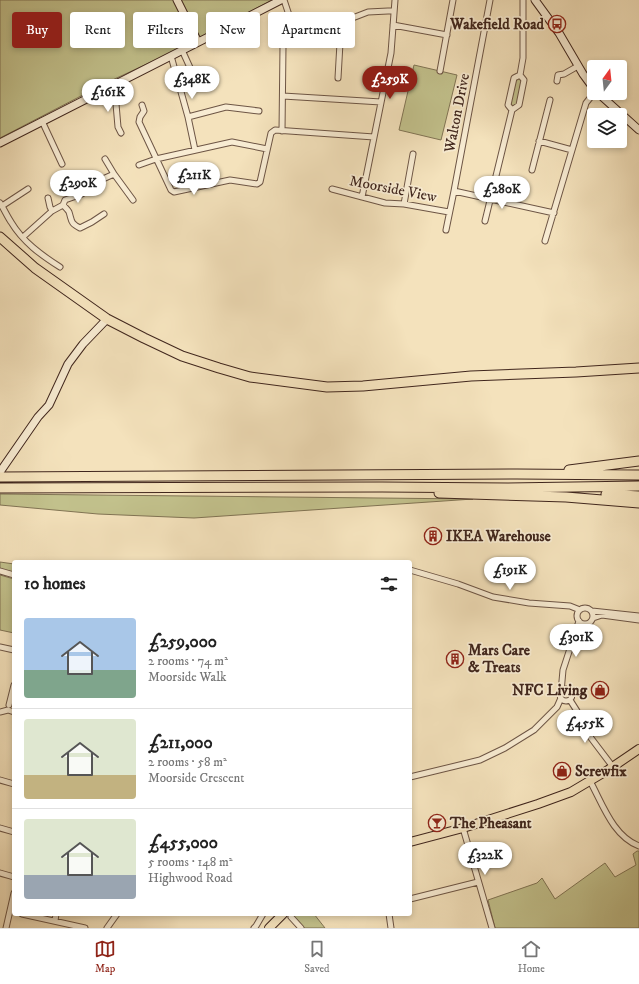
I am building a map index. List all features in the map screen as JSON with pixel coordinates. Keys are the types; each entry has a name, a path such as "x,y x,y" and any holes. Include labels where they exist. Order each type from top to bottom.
{"highway":[{"path":"0,237 35,268 107,319 182,356 250,377 327,387 363,386 471,376 639,368"},
{"path":"535,474 639,461"},
{"path":"0,477 535,474 639,475"},
{"path":"0,488 507,488 639,486"},
{"path":"301,487 347,492 566,497 639,503"},
{"path":"507,488 639,496"}],"main road":[{"path":"412,841 463,828 572,792 590,782 639,749"},
{"path":"269,928 281,916"}],"street":[{"path":"177,0 183,12"},
{"path":"198,42 283,0 287,12"},
{"path":"362,197 391,53 395,0"},
{"path":"440,71 453,0"},
{"name":"Walton Drive","path":"446,230 490,0"},
{"path":"485,221 512,110 519,105 524,80 520,75 523,58 523,0"},
{"path":"535,0 559,33 587,79"},
{"path":"355,17 368,12 388,10 394,11"},
{"path":"393,25 447,35"},
{"path":"0,143 186,48"},
{"path":"282,131 283,48"},
{"path":"338,78 340,48"},
{"path":"182,50 196,83"},
{"path":"171,56 188,117 195,150"},
{"path":"557,81 558,75 564,74 578,66"},
{"path":"512,110 508,105 514,78 520,75"},
{"path":"109,87 116,104 118,127 121,133"},
{"path":"283,96 381,102"},
{"path":"532,170 550,100"},
{"path":"545,241 586,103 588,100"},
{"path":"606,100 639,130"},
{"path":"142,105 144,111 140,116 139,122 171,190 174,192 230,180 257,184 260,182 271,132 274,130 374,137"},
{"path":"188,117 226,107 259,111"},
{"path":"42,121 62,164"},
{"path":"539,141 572,150"},
{"path":"139,165 156,159 232,142 267,149"},
{"path":"404,204 414,154"},
{"path":"104,159 133,200"},
{"path":"23,238 52,211 63,205 65,200 82,194 94,184 114,174"},
{"path":"28,189 1,204 11,223 23,238 39,253 60,267"},
{"name":"Moorside View","path":"332,189 385,203 404,204 449,212"},
{"path":"454,191 554,213"},
{"path":"48,198 52,211"},
{"path":"63,205 69,211 70,220 79,230 104,214"},
{"path":"0,472 48,405 65,369 83,344 107,319"},
{"path":"0,571 12,574"},
{"path":"412,571 458,584 494,597 529,603 570,606 578,612 582,622"},
{"path":"578,612 585,608 592,611 639,616"},
{"path":"592,611 593,618"},
{"path":"619,614 627,619"},
{"path":"582,622 589,622 593,618 602,615 639,620"},
{"path":"558,707 561,695 563,670 575,635 582,622"},
{"path":"0,647 12,650"},
{"path":"562,679 570,697"},
{"path":"561,695 564,690 576,703 577,710 591,738 613,767"},
{"path":"9,705 12,693"},
{"path":"561,695 563,700 570,697"},
{"path":"412,777 480,760 494,753 534,730 570,697"},
{"path":"0,712 8,710 12,711"},
{"path":"0,780 12,783"},
{"path":"590,782 614,826 624,838 639,846"},
{"path":"0,828 12,831"},
{"path":"463,828 492,928"},
{"path":"0,873 12,876"},
{"path":"412,898 478,882"},
{"path":"6,928 12,912"},
{"path":"31,916 85,928"},
{"path":"54,921 55,916"},
{"path":"107,928 116,916"},
{"path":"254,928 262,916"},
{"path":"388,916 391,928"},
{"path":"291,917 294,924 301,928"}],"shaded area":[{"path":"0,0 272,0 249,12 206,12 206,35 198,39 198,12 133,12 133,48 181,48 106,83 0,138"},
{"path":"414,65 457,75 441,140 399,130"},
{"path":"520,75 524,80 519,105 512,110 508,105 514,78"},
{"path":"0,494 473,499 194,518 98,514 0,505"},
{"path":"0,562 12,564 12,572 0,569"},
{"path":"0,575 12,578 12,633 0,630"},
{"path":"639,851 639,928 495,928 488,900 537,883 542,878 555,899 605,863 615,877 636,865 633,854"},
{"path":"293,916 316,916 325,928 304,928"}],"place":[{"name":"Wakefield Road","path":"557,24"},
{"name":"IKEA Warehouse","path":"433,536"},
{"name":"Mars Care & Treats","path":"455,659"},
{"name":"NFC Living","path":"600,690"},
{"name":"Screwfix","path":"562,771"},
{"name":"The Pheasant","path":"437,823"}]}
